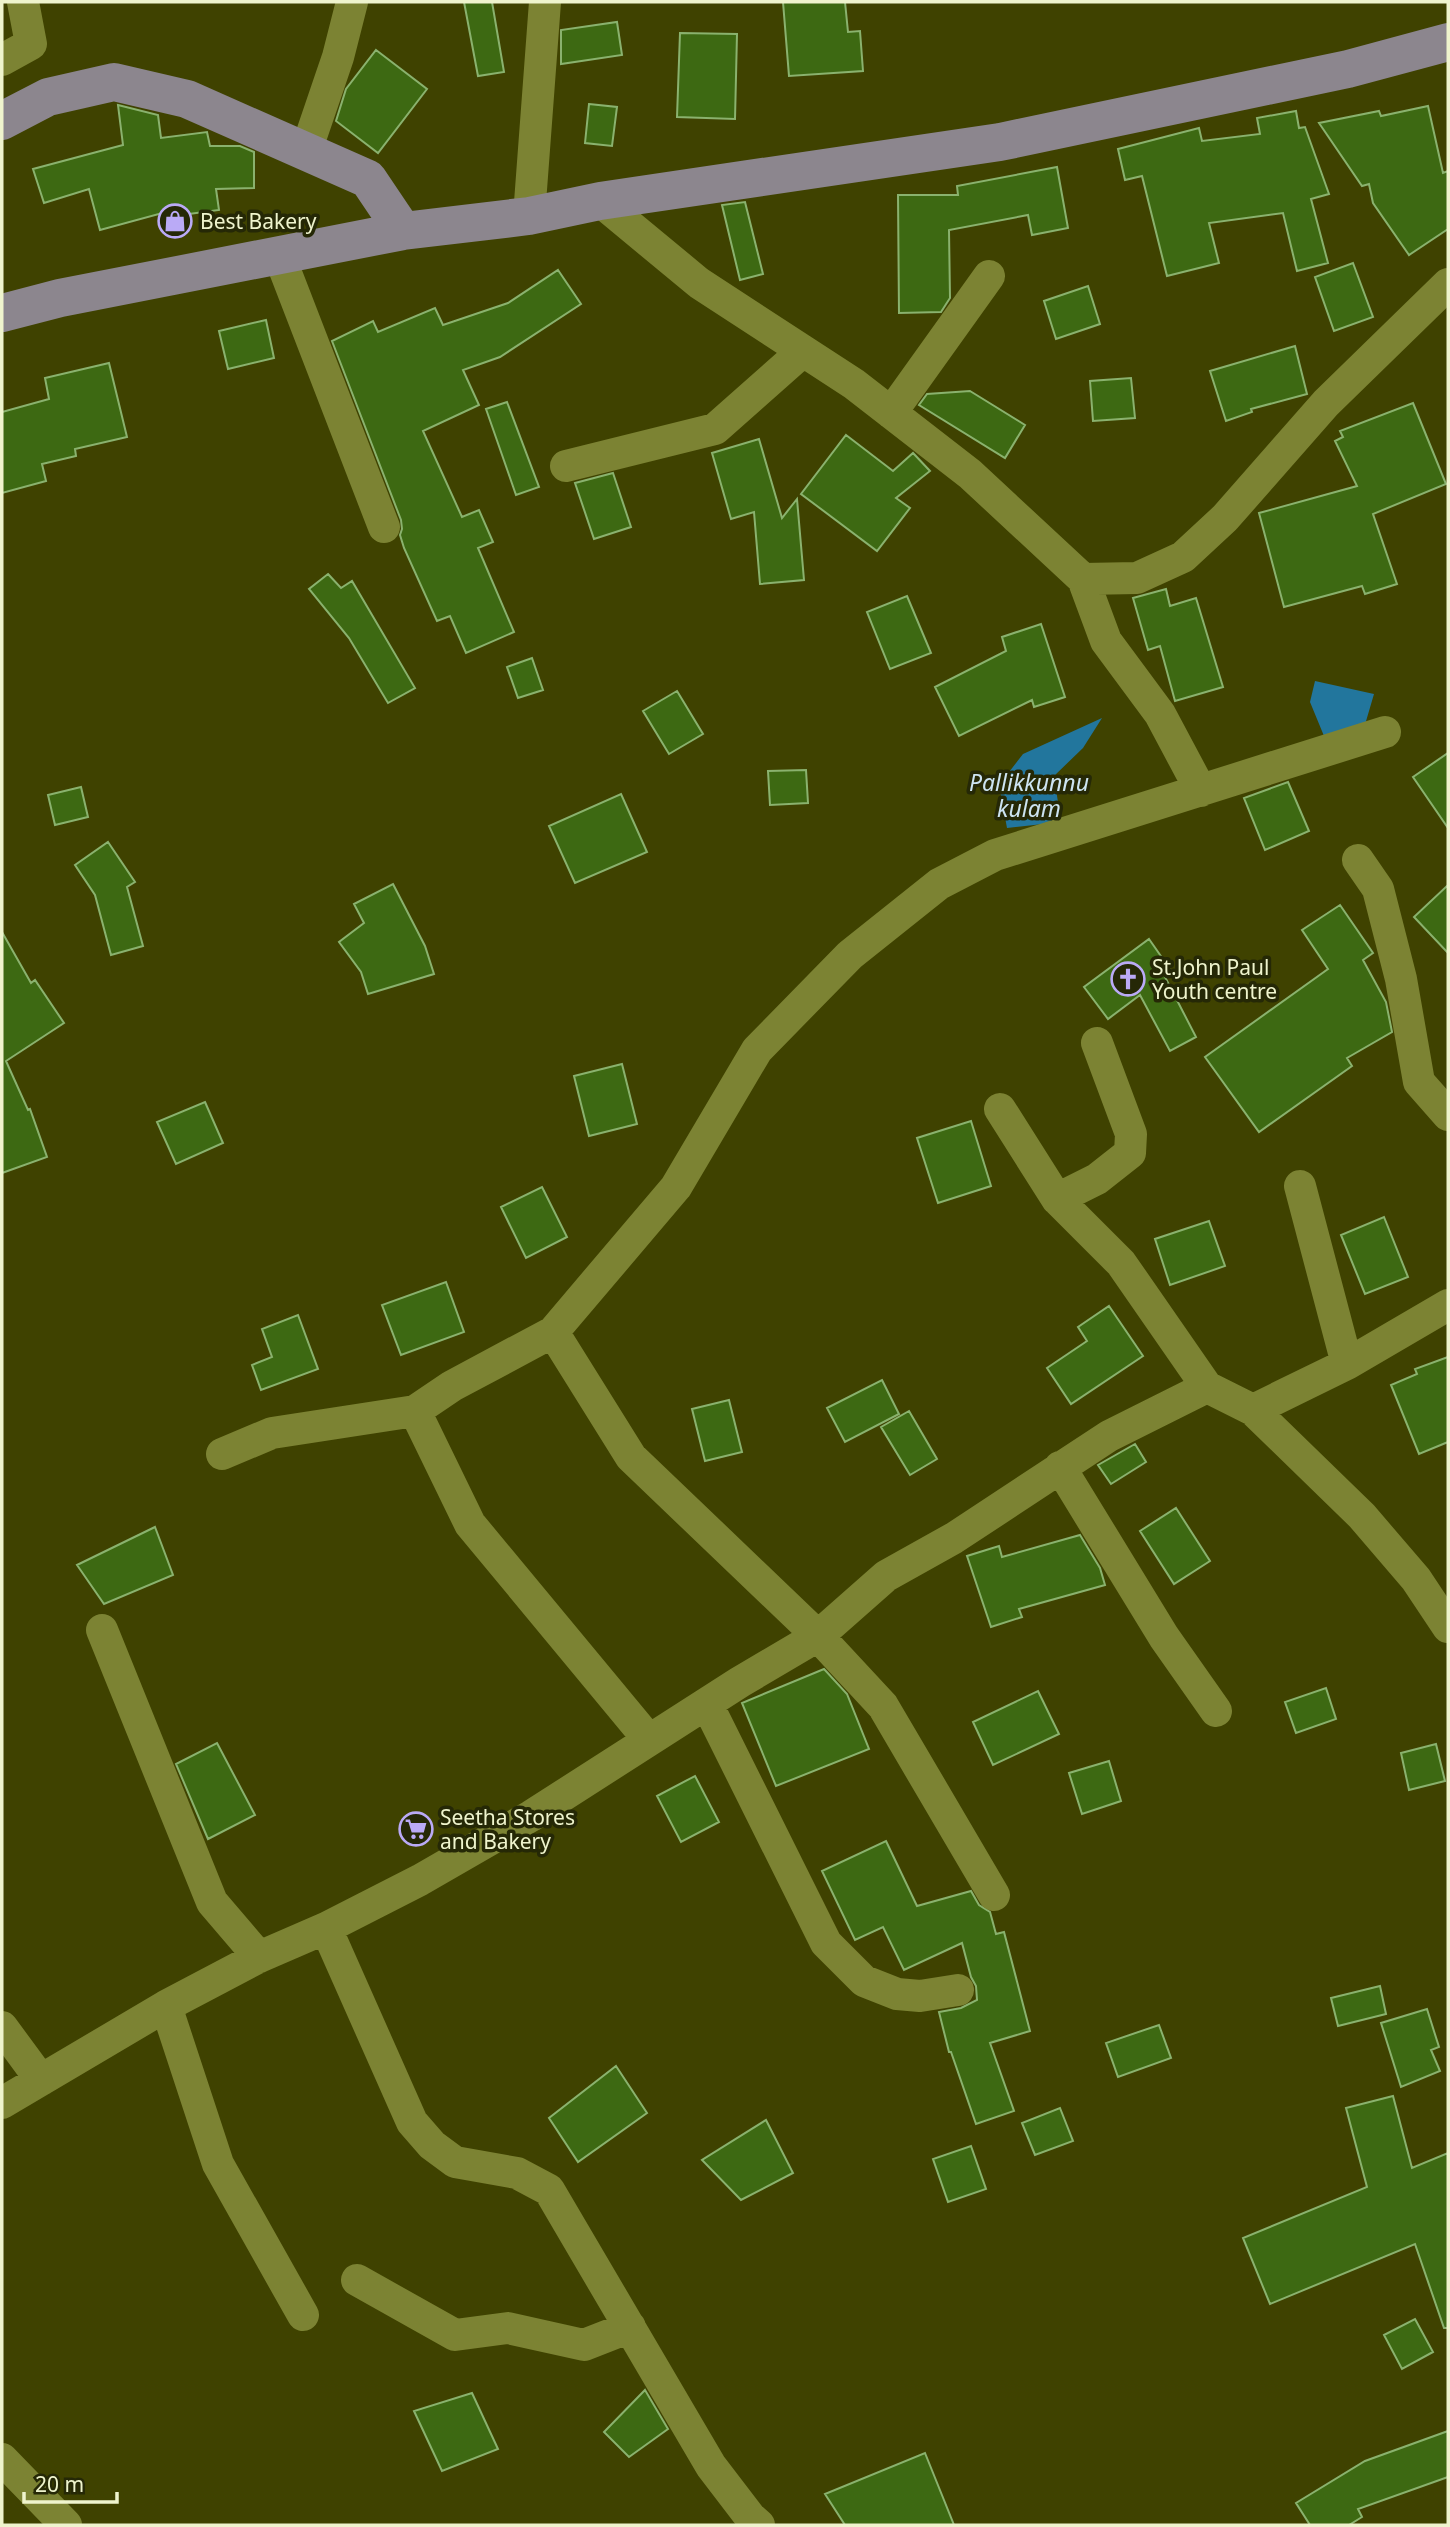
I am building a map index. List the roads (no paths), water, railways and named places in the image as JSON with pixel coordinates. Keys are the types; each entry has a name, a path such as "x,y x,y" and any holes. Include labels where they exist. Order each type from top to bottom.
{"main road":[{"path":"2,313 60,298 403,231 528,216 600,201 1000,142 1348,69 1448,42"},
{"path":"2,121 48,97 114,82 187,99 368,179 403,231"}],"street":[{"path":"2,60 31,44 23,2"},
{"path":"306,151 338,57 352,2"},
{"path":"528,216 545,2"},
{"path":"600,201 699,284 854,384 970,474 1083,579 1106,641 1160,714 1201,791"},
{"path":"279,255 384,527"},
{"path":"891,413 989,276"},
{"path":"1083,579 1137,578 1183,557 1224,518 1326,403 1448,284"},
{"path":"566,466 715,429 803,351"},
{"path":"222,1454 272,1433 415,1411 452,1386 553,1332 676,1187 757,1050 850,955 939,884 995,855 1385,732"},
{"path":"1358,860 1378,889 1401,979 1419,1082 1448,1115"},
{"path":"1057,1199 1097,1179 1130,1153 1131,1134 1097,1043"},
{"path":"1000,1109 1057,1199 1121,1263 1207,1387 1253,1410 1362,1517 1416,1579 1448,1627"},
{"path":"1300,1186 1347,1364"},
{"path":"1253,1410 1347,1364 1448,1305"},
{"path":"553,1332 631,1457 818,1636 883,1706 994,1895"},
{"path":"2,2103 166,2006 259,1957 326,1928 420,1880 495,1837 818,1636 886,1576 954,1538 1109,1436 1207,1387"},
{"path":"415,1411 470,1524 649,1740"},
{"path":"1060,1467 1164,1637 1216,1711"},
{"path":"102,1630 212,1902 259,1957"},
{"path":"707,1704 826,1943 864,1981 897,1993 920,1996 958,1990"},
{"path":"326,1928 412,2122 432,2145 454,2162 517,2173 550,2190 711,2466 759,2525"},
{"path":"166,2006 218,2164 303,2315"},
{"path":"2,2027 41,2080"},
{"path":"357,2280 455,2334 508,2328 584,2345 630,2327"},
{"path":"2,2459 66,2525"}],"water":[{"path":"1315,681 1374,694 1364,728 1324,736 1310,702"},
{"name":"Pallikkunnu kulam","path":"1102,718 1083,748 1054,776 1061,822 1007,828 999,785 1023,754"}],"place":[{"name":"Best Bakery","path":"175,221"},
{"name":"St.John Paul Youth centre","path":"1128,979"},
{"name":"Seetha Stores and Bakery","path":"416,1829"}]}
